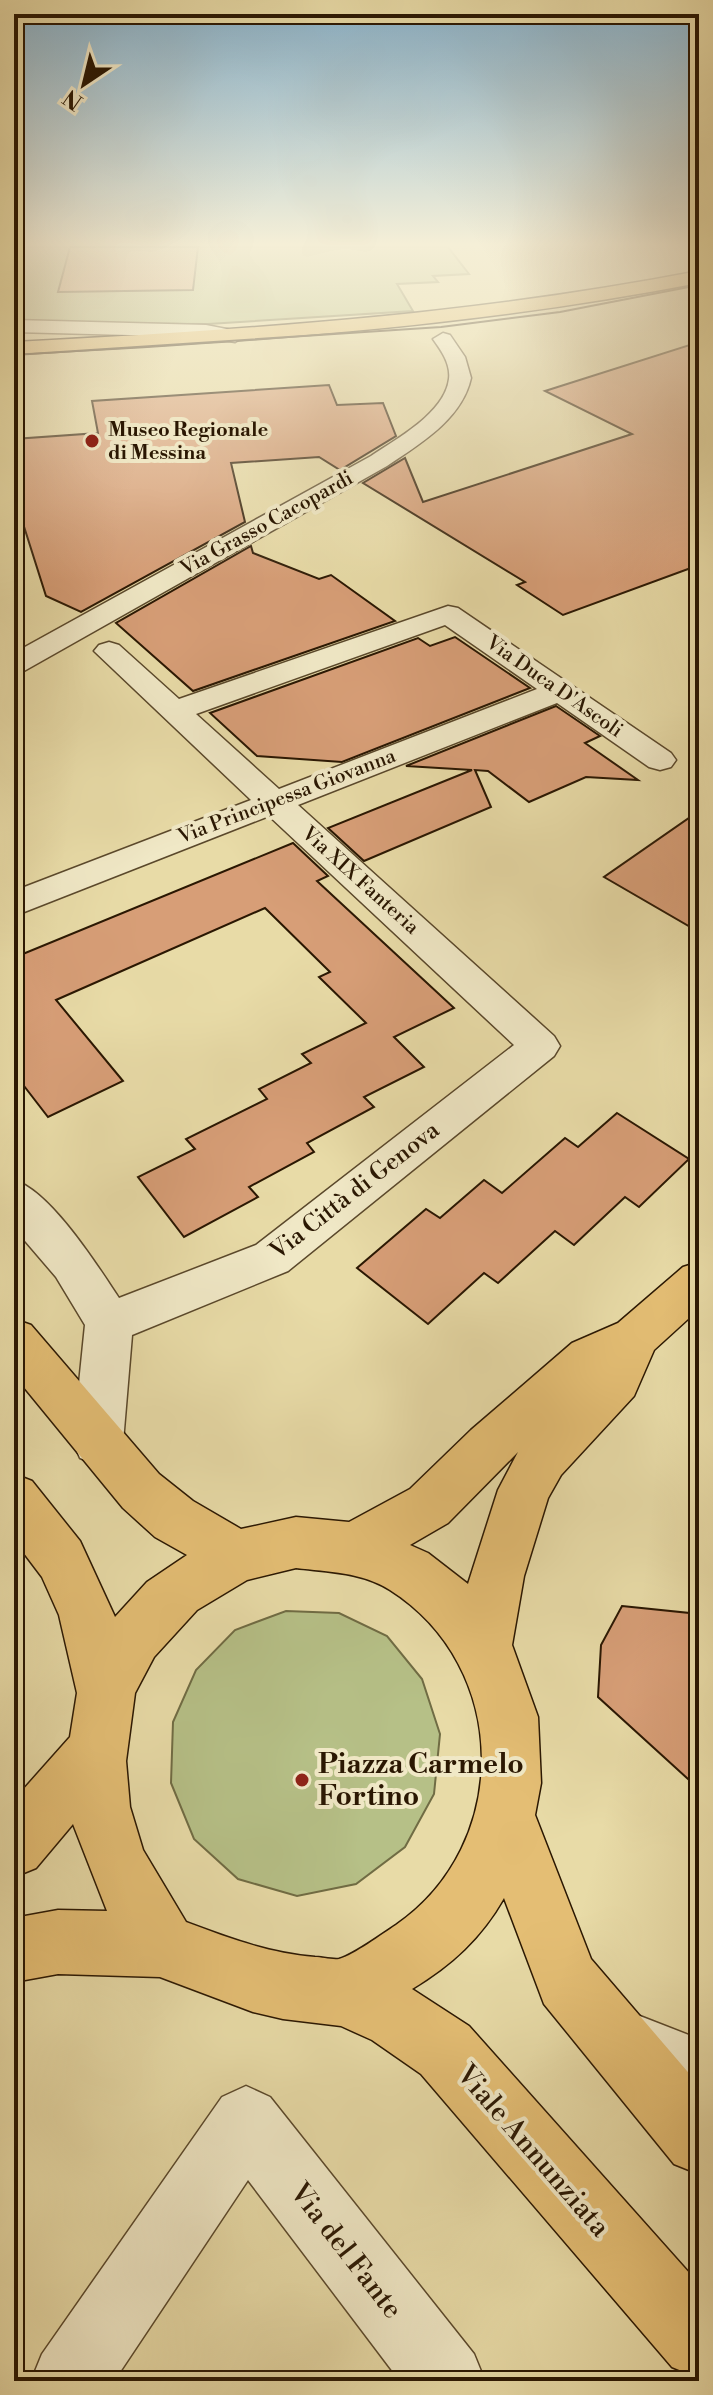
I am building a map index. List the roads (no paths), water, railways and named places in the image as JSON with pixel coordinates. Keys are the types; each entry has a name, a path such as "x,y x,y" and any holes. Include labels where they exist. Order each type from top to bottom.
{"main road":[{"path":"14,366 129,359"},
{"path":"356,1547 429,1506 489,1446 589,1358 635,1337 699,1281"},
{"path":"484,1646 497,1576 524,1490 543,1458 617,1381 635,1337"},
{"path":"14,1340 141,1491 174,1519 236,1555"},
{"path":"19,1511 61,1559 86,1612 102,1722 99,1815 122,1879 163,1945"},
{"path":"14,1846 102,1722 126,1649 156,1609 194,1577 236,1555 276,1545 316,1542 356,1547 406,1567 450,1601 484,1646 506,1699 514,1758 506,1818 484,1874 447,1924 398,1960 343,1993"},
{"path":"506,1818 567,1981 699,2139"},
{"path":"14,1950 58,1942 163,1945"},
{"name":"Viale Annunziata","path":"163,1945 217,1968 277,1985 343,1993 399,2018 445,2050 699,2340"}],"street":[{"name":"Via Grasso Cacopardi","path":"14,665 379,461 421,430 449,402 460,379 454,359"},
{"name":"Via Duca D'Ascoli","path":"174,711 448,614 660,760"},
{"name":"Via XIX Fanteria","path":"109,651 540,1046"},
{"name":"Via Principessa Giovanna","path":"14,904 560,691"},
{"name":"Via Città di Genova","path":"109,1323 272,1258 540,1046"},
{"path":"14,1197 72,1264 109,1323 98,1442"},
{"path":"620,2042 699,2073"},
{"name":"Via del Fante","path":"69,2381 246,2121 447,2381"}],"place":[{"name":"Museo Regionale di Messina","path":"92,441"},
{"name":"Piazza Carmelo Fortino","path":"302,1780"}]}
